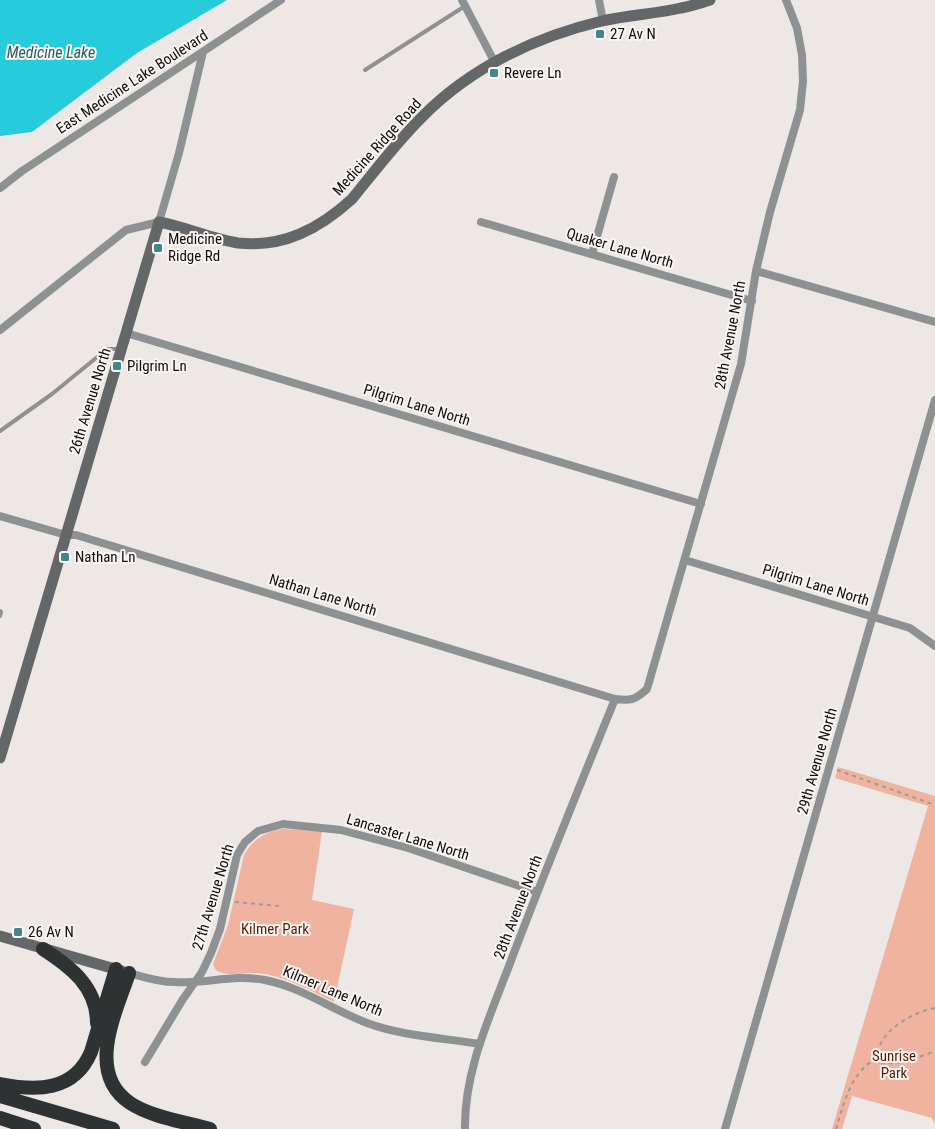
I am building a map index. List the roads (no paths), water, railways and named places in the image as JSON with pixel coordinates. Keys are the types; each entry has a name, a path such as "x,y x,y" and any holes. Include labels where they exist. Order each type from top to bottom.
{"highway":[{"path":"42,949 78,974 92,995 97,1015 96,1034"},
{"path":"0,1084 25,1088 54,1086 78,1072 88,1060 96,1034 122,971"},
{"path":"122,971 105,1056 107,1072 116,1090 130,1103 148,1111 210,1129"},
{"path":"0,1096 113,1129"},
{"path":"0,1118 34,1129"}],"street":[{"name":"East Medicine Lake Boulevard","path":"0,188 22,171 281,0"},
{"path":"600,0 603,21"},
{"name":"Medicine Ridge Road","path":"0,330 126,230 159,222 237,242 276,242 300,235 324,222 339,211 352,199 420,118 442,98 494,61 548,37 603,21 682,8 710,0"},
{"name":"28th Avenue North","path":"638,698 647,689 741,364 756,271 770,212 800,110 803,81 802,55 797,28 786,0"},
{"path":"463,3 494,61"},
{"name":"26th Avenue North","path":"0,758 159,222 203,52"},
{"path":"592,254 614,177"},
{"name":"Quaker Lane North","path":"481,222 752,301"},
{"path":"756,271 935,322"},
{"name":"Pilgrim Lane North","path":"126,333 701,504"},
{"name":"29th Avenue North","path":"725,1129 935,400"},
{"name":"Nathan Lane North","path":"0,516 66,535 76,535 615,699 638,698"},
{"name":"Pilgrim Lane North","path":"685,560 910,628 935,646"},
{"name":"28th Avenue North","path":"465,1129 469,1086 480,1044 537,892 615,699"},
{"name":"Lancaster Lane North","path":"268,827 283,824 322,827 366,836 537,892"},
{"name":"27th Avenue North","path":"145,1062 211,953 220,929 237,855 251,835 268,827"},
{"name":"Kilmer Lane North","path":"0,936 159,981 195,982 243,978 264,980 290,988 352,1017 380,1027 480,1044"},
{"path":"0,943 25,944"}],"lane":[{"path":"365,70 463,3"},
{"path":"0,431 52,394 107,349 121,349"},
{"path":"0,611 0,616"}],"water":[{"name":"Medicine Lake","path":"0,0 227,0 137,53 32,132 0,136"}],"place":[{"name":"27 Av N","path":"600,34"},
{"name":"Revere Ln","path":"494,73"},
{"name":"Medicine Ridge Rd","path":"158,248"},
{"name":"Pilgrim Ln","path":"117,366"},
{"name":"Nathan Ln","path":"65,557"},
{"name":"26 Av N","path":"18,932"}],"park label":[{"name":"Kilmer Park","path":"275,929"},
{"name":"Sunrise Park","path":"894,1064"}]}
